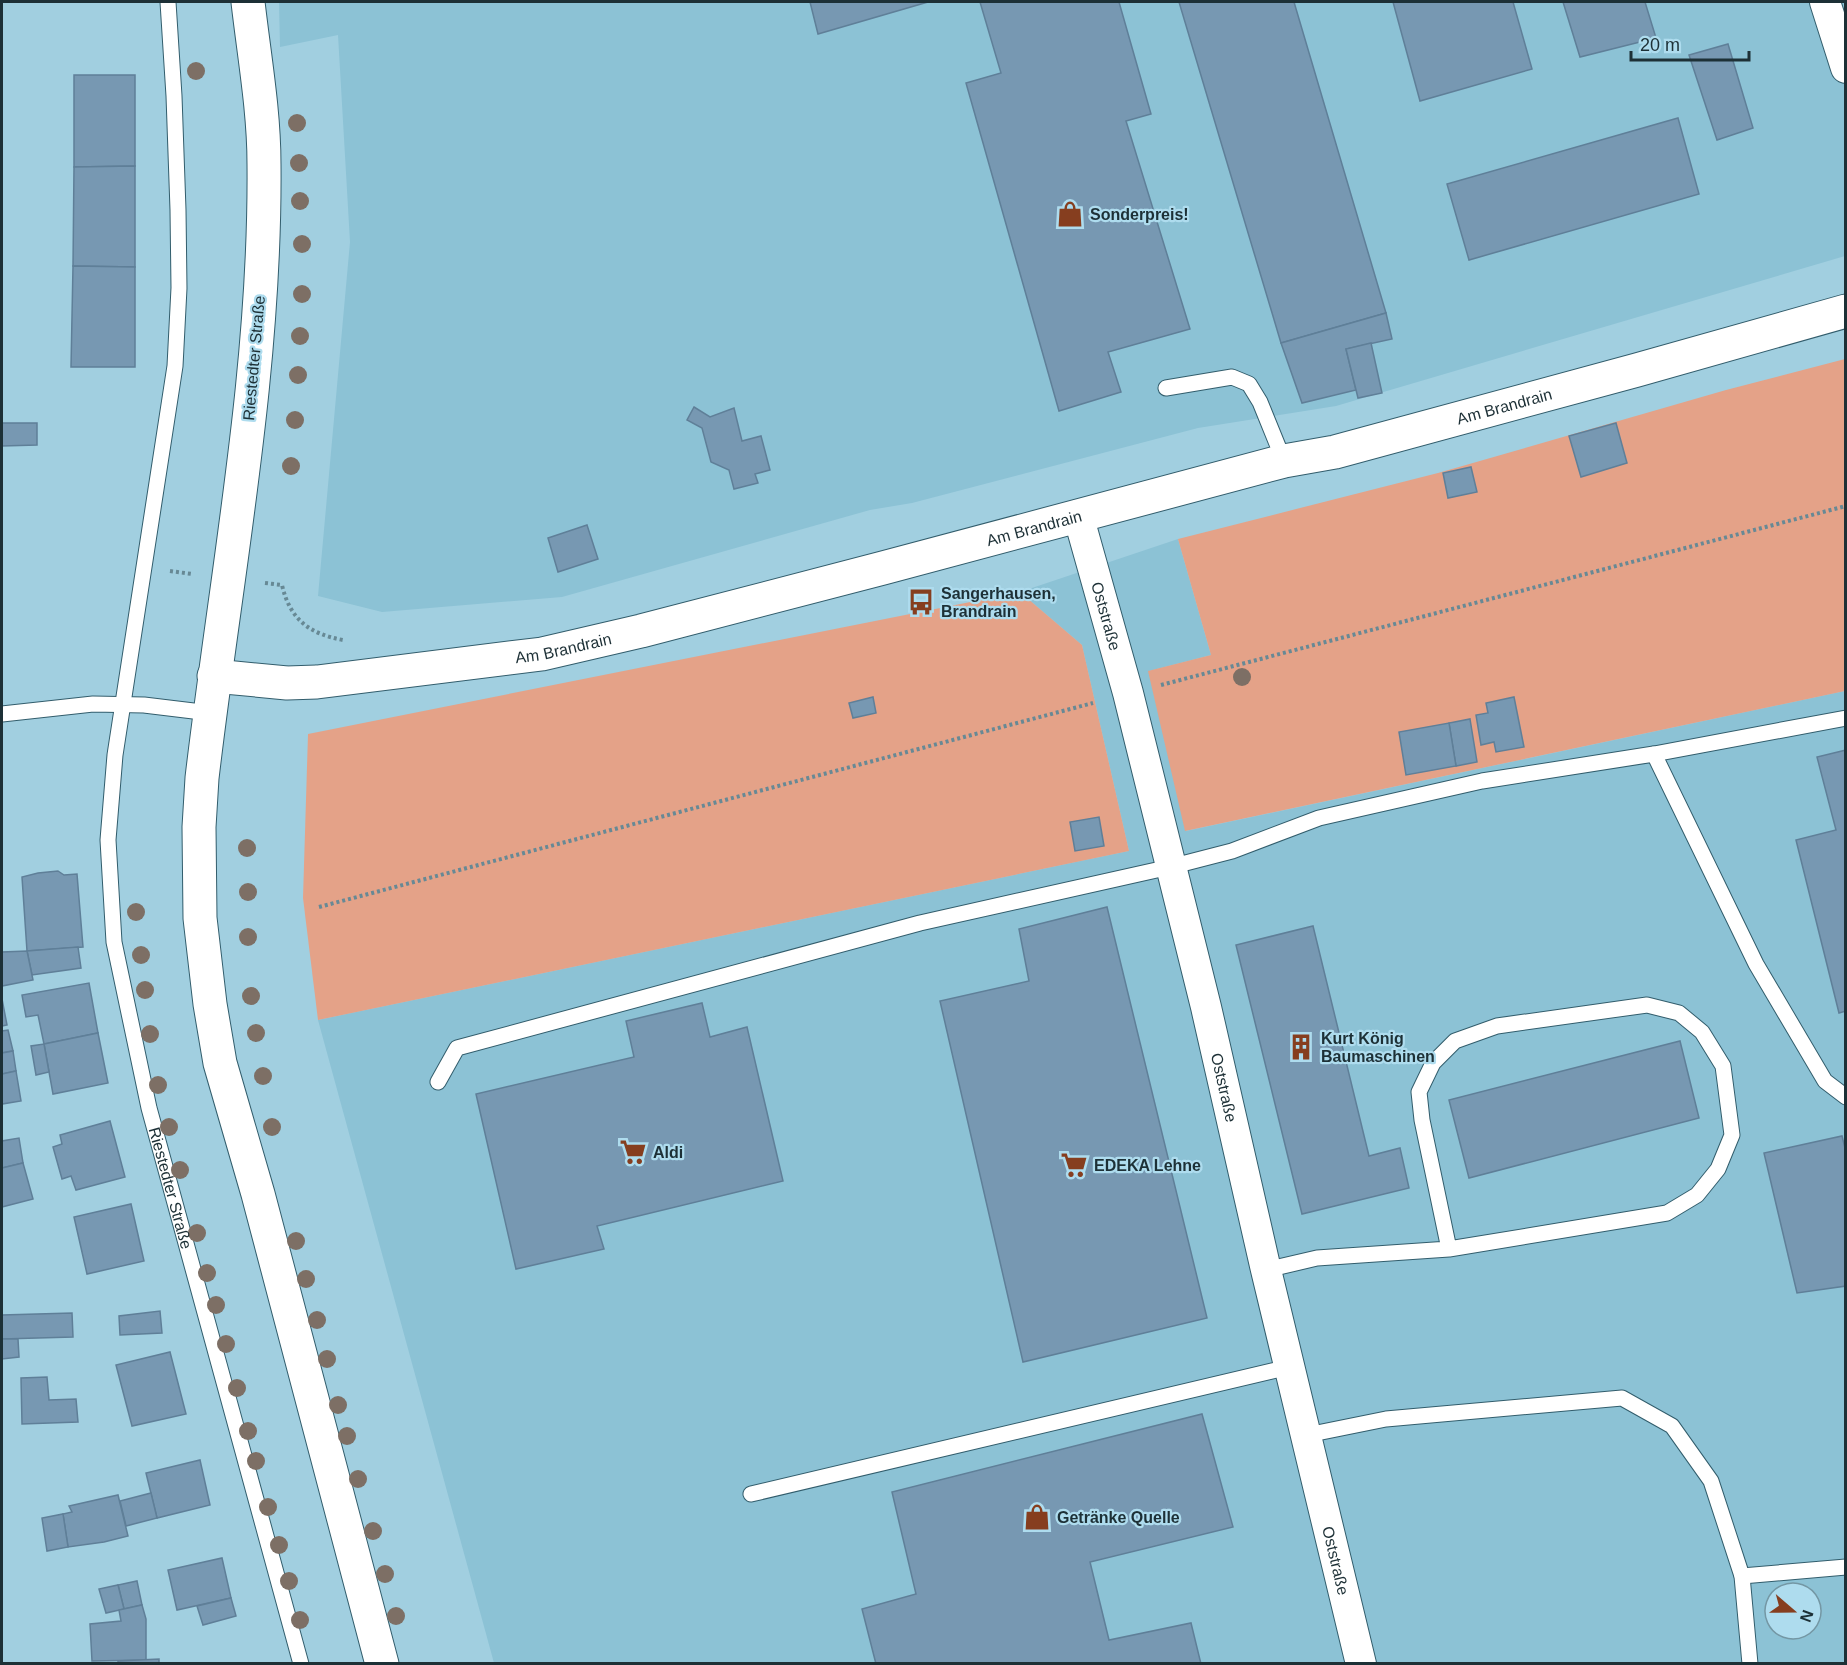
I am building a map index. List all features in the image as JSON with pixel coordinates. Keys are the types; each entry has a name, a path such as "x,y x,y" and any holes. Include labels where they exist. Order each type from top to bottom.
{"main road":[{"name":"Riestedter Straße","path":"248,2 261,112 264,162 260,292 250,421 214,676 201,795 199,868 204,963 220,1063 258,1194 382,1664"},
{"name":"Am Brandrain","path":"214,676 287,683 318,682 542,654 641,631 1284,461 1335,452 1845,311"}],"street":[{"path":"1825,2 1845,68"},
{"name":"Oststraße","path":"1078,515 1128,693 1206,1007 1266,1270 1361,1664"}],"lane":[{"name":"Riestedter Straße","path":"168,2 178,210 177,333 175,366 115,755 108,840 114,942 149,1108 301,1664"},
{"path":"1166,388 1233,376 1250,384 1260,402 1284,461"},
{"path":"2,714 93,704 152,706 210,713"},
{"path":"438,1082 457,1048 920,923 1232,851 1319,818 1482,781 1654,754 1845,718"},
{"path":"1654,754 1756,963 1825,1081 1845,1097"},
{"path":"1266,1270 1317,1258 1449,1249 1667,1213 1697,1194 1718,1169 1731,1135 1723,1066 1702,1032 1679,1013 1647,1005 1497,1026 1455,1041 1433,1064 1419,1092 1422,1120 1449,1249"},
{"path":"751,1494 1289,1367"},
{"path":"1307,1435 1386,1419 1622,1398 1672,1426 1711,1481 1742,1576 1750,1664"},
{"path":"1742,1576 1845,1567"}],"path":[{"path":"319,906 1845,506"},
{"path":"143,568 282,585 285,600 294,615 308,628 322,635 343,640 354,639"}],"shaded area":[{"path":"279,2 1845,2 1845,256 1336,406 1198,428 912,503 870,510 562,597 382,612 318,596 350,242 338,35 280,47"},
{"path":"1845,359 1845,691 1185,831 1148,671 1211,655 1178,539 1438,473 1726,390"},
{"path":"1178,539 1211,655 1149,671 1186,831 1845,691 1845,1663 494,1663 318,1020 1129,851 1082,645 1020,592"},
{"path":"1020,592 1082,645 1129,851 318,1020 303,898 308,734"}],"building":[{"path":"810,2 928,2 818,34"},
{"path":"980,2 1119,2 1151,114 1126,121 1190,329 1108,352 1121,392 1059,411 966,83 1001,73"},
{"path":"1179,2 1294,2 1386,313 1281,343"},
{"path":"1393,2 1513,2 1532,69 1420,101"},
{"path":"1563,2 1645,2 1656,38 1580,57"},
{"path":"1728,44 1753,128 1717,140 1689,55"},
{"path":"74,75 135,75 135,166 74,167"},
{"path":"1678,118 1699,194 1469,260 1447,184"},
{"path":"135,166 135,267 73,266 74,167"},
{"path":"73,266 135,267 135,367 71,367"},
{"path":"1386,313 1392,339 1346,349 1356,390 1302,403 1281,343"},
{"path":"1371,343 1382,393 1358,398 1346,349"},
{"path":"694,407 710,417 734,408 742,441 761,436 770,470 755,474 758,483 734,489 729,470 711,462 702,428 687,420"},
{"path":"2,423 37,423 37,445 2,446"},
{"path":"1616,423 1627,463 1581,477 1569,436"},
{"path":"1471,467 1477,492 1448,498 1443,473"},
{"path":"587,525 598,559 558,572 548,538"},
{"path":"873,697 876,713 853,718 849,703"},
{"path":"1514,697 1524,747 1496,752 1494,742 1481,745 1476,715 1488,713 1486,703"},
{"path":"1470,719 1477,762 1456,766 1449,723"},
{"path":"1449,723 1456,766 1406,775 1399,732"},
{"path":"1846,750 1846,1011 1839,1013 1796,840 1836,830 1817,757"},
{"path":"1099,817 1104,846 1075,851 1070,822"},
{"path":"58,871 64,875 77,874 83,947 27,951 22,877"},
{"name":"EDEKA Lehne","path":"1107,907 1207,1318 1023,1362 940,1001 1029,981 1019,929"},
{"name":"Kurt König Baumaschinen","path":"1313,926 1369,1156 1400,1148 1409,1188 1302,1214 1236,945"},
{"path":"78,947 81,968 32,975 27,951"},
{"path":"27,951 33,980 2,986 2,952"},
{"path":"89,983 98,1033 44,1044 38,1015 26,1017 22,995"},
{"path":"2,999 7,1025 2,1026"},
{"name":"Aldi","path":"702,1003 710,1037 747,1027 783,1181 597,1226 604,1249 516,1269 476,1094 634,1057 626,1021"},
{"path":"8,1030 13,1051 2,1053 2,1031"},
{"path":"98,1033 108,1083 53,1094 44,1044"},
{"path":"1680,1041 1699,1118 1469,1178 1449,1100"},
{"path":"44,1044 49,1072 36,1075 31,1046"},
{"path":"13,1051 16,1071 2,1074 2,1053"},
{"path":"16,1071 21,1101 2,1104 2,1074"},
{"path":"110,1121 125,1177 76,1190 71,1176 62,1179 53,1147 62,1144 60,1135"},
{"path":"1842,1136 1846,1152 1846,1286 1797,1293 1764,1153"},
{"path":"19,1138 23,1163 2,1168 2,1141"},
{"path":"23,1163 33,1199 2,1207 2,1168"},
{"path":"131,1204 144,1261 87,1274 74,1217"},
{"path":"160,1311 162,1333 120,1335 119,1316"},
{"path":"72,1313 73,1337 2,1339 2,1315"},
{"path":"2,1339 18,1339 19,1357 2,1359"},
{"path":"170,1352 186,1414 132,1426 116,1365"},
{"path":"47,1377 49,1400 76,1399 78,1422 22,1424 21,1378"},
{"path":"1202,1414 1233,1527 1090,1562 1109,1640 1191,1623 1201,1664 876,1664 862,1609 916,1594 892,1492"},
{"path":"200,1460 210,1505 157,1518 146,1473"},
{"path":"151,1493 157,1518 126,1526 120,1501"},
{"path":"118,1495 128,1536 68,1547 63,1514 72,1512 69,1506"},
{"path":"63,1514 68,1547 47,1551 42,1518"},
{"path":"222,1558 231,1598 177,1610 168,1570"},
{"path":"137,1581 142,1605 124,1609 118,1585"},
{"path":"118,1585 124,1609 106,1613 99,1589"},
{"path":"231,1598 236,1616 203,1625 197,1606"},
{"path":"142,1605 146,1619 146,1660 92,1661 90,1624 121,1621 119,1610"},
{"path":"159,1659 159,1664 118,1664 118,1661"}],"place":[{"name":"Sonderpreis!","path":"1070,214"},
{"name":"Sangerhausen, Brandrain","path":"921,602"},
{"name":"Kurt König Baumaschinen","path":"1301,1047"},
{"name":"Aldi","path":"633,1152"},
{"name":"EDEKA Lehne","path":"1074,1165"},
{"name":"Getränke Quelle","path":"1037,1517"}]}
